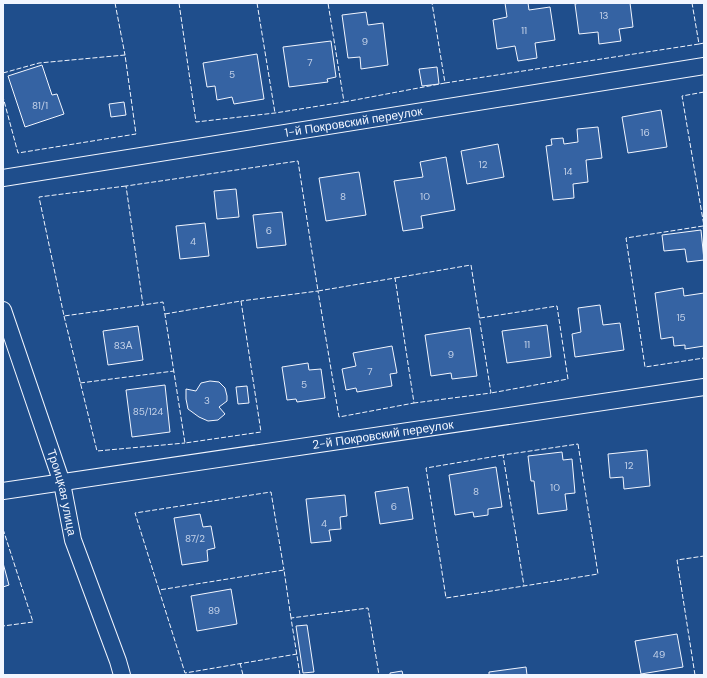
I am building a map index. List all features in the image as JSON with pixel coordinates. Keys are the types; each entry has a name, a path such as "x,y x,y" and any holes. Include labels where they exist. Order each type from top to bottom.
{"street":[{"name":"1-й Покровский переулок","path":"3,178 704,66"},
{"name":"Троицкая улица","path":"3,310 62,483 73,540 116,654 122,675"},
{"name":"2-й Покровский переулок","path":"3,492 704,387"}],"building":[{"path":"505,3 528,3 529,10 550,7 555,40 535,43 537,58 518,61 515,46 497,49 493,20 507,17"},
{"path":"630,3 633,27 619,29 621,41 599,44 598,32 579,34 575,4"},
{"path":"366,12 368,25 383,23 388,65 361,69 360,57 348,58 342,15"},
{"path":"331,41 336,77 327,79 328,82 289,87 283,47"},
{"path":"257,54 264,99 234,104 232,97 217,100 215,86 207,87 203,63"},
{"path":"42,65 52,95 57,94 64,114 25,127 8,76"},
{"path":"437,67 439,84 422,86 419,69"},
{"path":"124,102 126,115 111,117 109,104"},
{"path":"661,110 667,147 628,153 622,117"},
{"path":"598,127 602,158 586,160 588,182 573,184 574,198 553,200 546,146 552,145 551,139 563,138 564,144 578,142 577,129"},
{"path":"498,144 504,177 467,184 461,151"},
{"path":"446,157 455,210 421,216 423,228 403,231 394,181 423,177 420,162"},
{"path":"359,172 366,215 326,221 319,178"},
{"path":"236,189 239,217 217,219 214,191"},
{"path":"282,212 286,245 257,248 253,215"},
{"path":"205,223 209,256 180,259 176,226"},
{"path":"701,230 704,260 687,262 685,249 664,251 662,235"},
{"path":"683,288 684,296 704,293 704,346 685,349 685,345 674,346 673,337 661,339 655,293"},
{"path":"600,305 603,325 620,323 624,350 575,357 572,334 581,332 578,308"},
{"path":"547,325 551,357 507,363 502,331"},
{"path":"138,326 143,360 108,365 103,331"},
{"path":"470,328 477,376 452,379 451,373 431,376 425,335"},
{"path":"392,346 397,373 390,374 392,386 357,392 356,388 346,390 342,369 356,366 353,353"},
{"path":"308,363 309,370 321,369 325,398 297,402 296,399 287,400 282,367"},
{"path":"210,381 219,382 225,388 227,401 219,407 225,414 218,420 208,421 199,417 188,409 186,389 196,391 201,383"},
{"path":"165,385 170,432 132,437 126,390"},
{"path":"247,386 249,403 238,404 236,387"},
{"path":"647,450 650,486 624,489 623,477 610,478 608,454"},
{"path":"562,452 563,460 572,459 575,493 565,494 567,510 538,514 534,481 531,481 528,456"},
{"path":"496,467 502,507 488,509 488,515 474,517 473,512 455,515 449,475"},
{"path":"408,487 413,519 380,524 375,492"},
{"path":"345,495 347,516 340,517 341,529 329,530 331,541 311,543 306,499"},
{"path":"200,514 203,527 211,526 215,548 207,550 208,561 182,565 174,518"},
{"path":"3,563 9,585 3,587"},
{"path":"231,589 237,624 197,631 191,596"},
{"path":"307,625 314,672 303,673 296,626"},
{"path":"677,634 683,667 641,674 635,641"},
{"path":"526,667 527,675 489,675 489,672"},
{"path":"402,671 403,675 390,675 390,673"}],"fence":[{"path":"115,3 125,55"},
{"path":"179,3 196,122 275,113 344,102 328,3"},
{"path":"257,3 275,113"},
{"path":"344,102 445,83 432,3"},
{"path":"445,83 699,44 692,3"},
{"path":"699,44 704,43"},
{"path":"3,73 39,63 125,55 136,134 18,153 3,97"},
{"path":"704,92 682,96 704,226"},
{"path":"165,314 241,301 261,432 185,443 163,302 143,305 126,186 298,161 318,291 395,278 414,403 339,417 318,291 241,301"},
{"path":"126,186 39,197 64,316 143,305"},
{"path":"704,233 703,226 626,238 645,367 704,358"},
{"path":"395,278 471,265 491,393 414,403"},
{"path":"480,318 557,306 568,379 491,393"},
{"path":"64,316 97,451 185,443"},
{"path":"80,383 174,371"},
{"path":"578,444 598,574 524,586 503,455 578,444"},
{"path":"503,455 426,468 446,598 524,586"},
{"path":"159,590 135,513 271,492 284,570"},
{"path":"3,529 33,622 3,626"},
{"path":"695,675 677,560 704,556"},
{"path":"291,618 284,570 159,590 185,673 297,654"},
{"path":"300,675 291,618 368,608 379,675"},
{"path":"240,663 243,675"}]}
